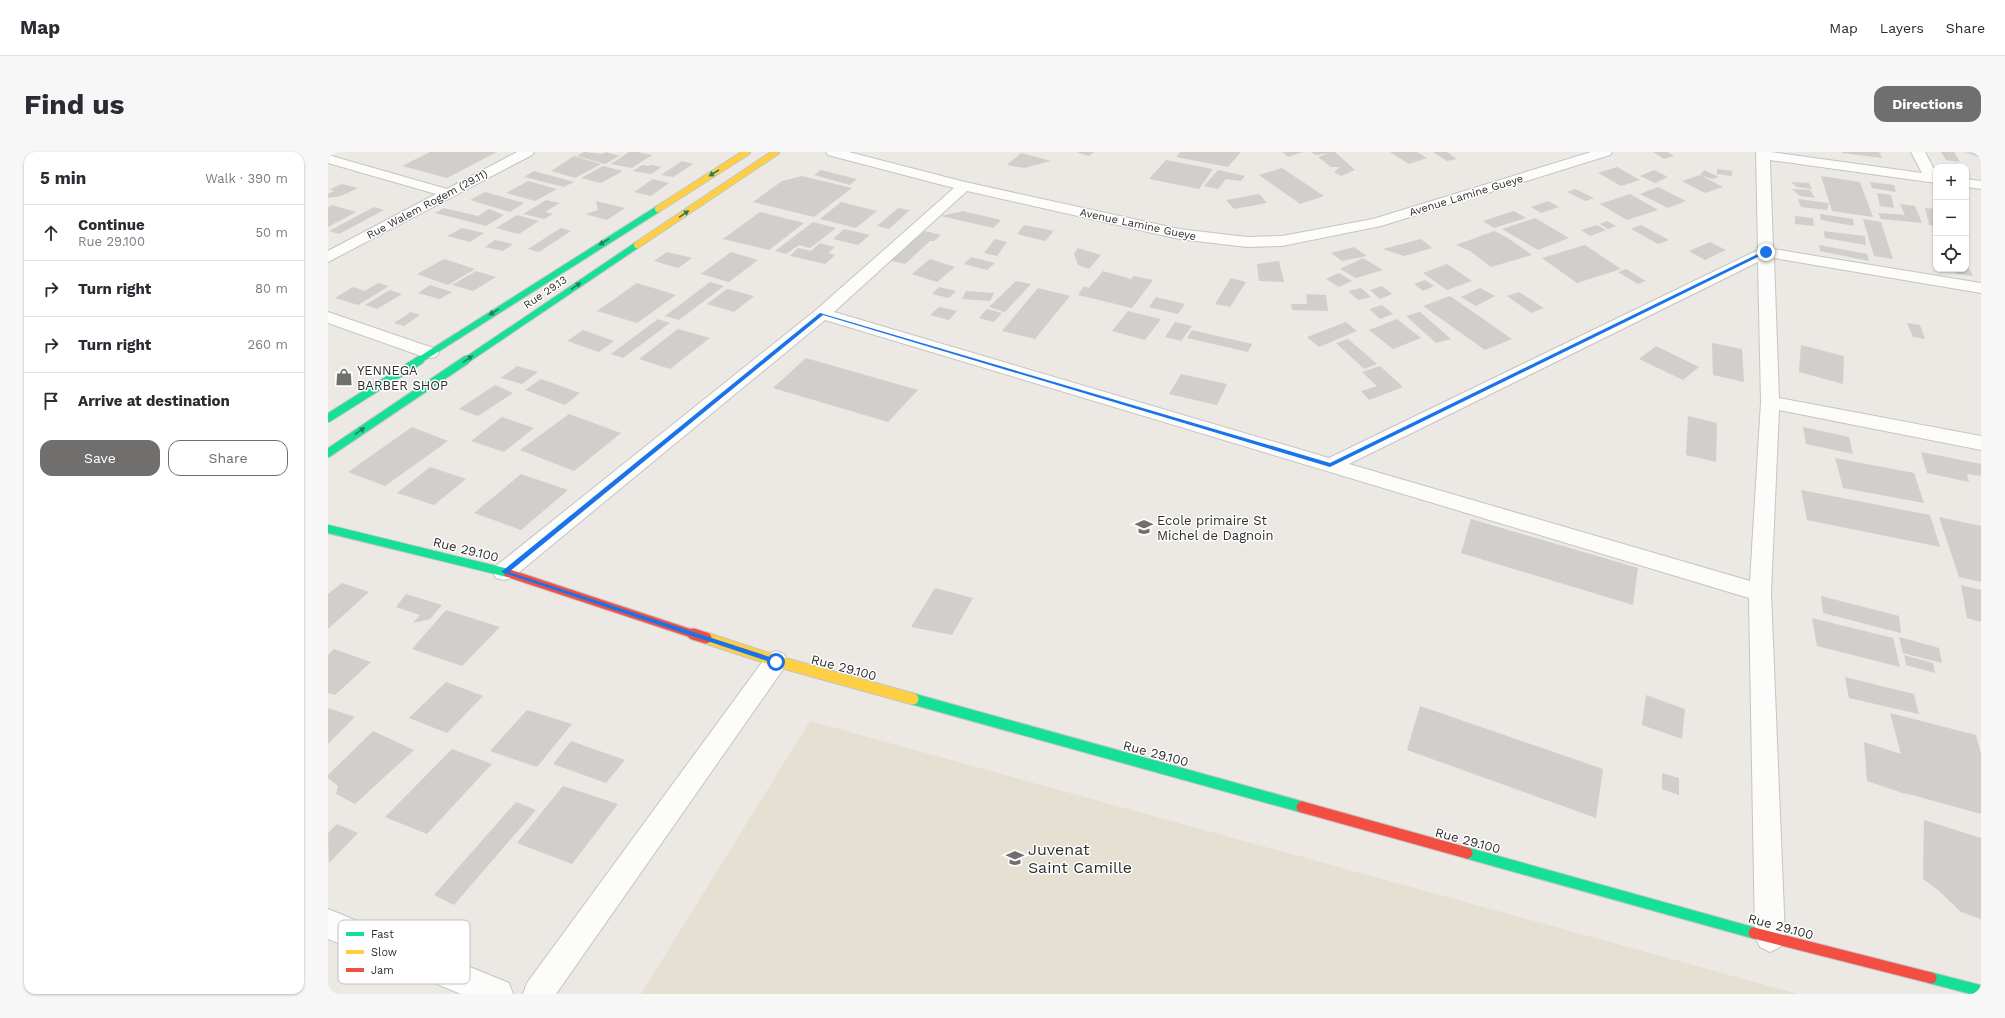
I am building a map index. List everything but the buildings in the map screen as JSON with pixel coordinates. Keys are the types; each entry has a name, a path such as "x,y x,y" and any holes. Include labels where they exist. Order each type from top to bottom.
{"street":[{"name":"Rue Walem Rogem (29.11)","path":"328,257 527,152"},
{"name":"Rue 29.13","path":"328,418 747,152"},
{"name":"Rue 29.13","path":"328,453 776,152"},
{"name":"Avenue Lamine Gueye","path":"832,152 964,186 1180,234 1247,242 1282,242 1376,223 1605,152"},
{"path":"1918,152 1933,177"},
{"path":"1770,937 1760,593 1770,402 1763,154 1933,179"},
{"path":"328,160 447,193"},
{"path":"1969,183 1981,185"},
{"path":"504,572 822,314 964,186"},
{"path":"1330,465 1766,252 1981,288"},
{"path":"822,314 1760,593"},
{"path":"328,317 430,353"},
{"path":"1770,402 1981,443"},
{"name":"Rue 29.100","path":"328,528 504,572 776,662 1770,937 1981,991"},
{"path":"538,994 776,662"},
{"path":"328,924 338,928"},
{"path":"470,982 498,994"}],"shaded area":[{"name":"Juvenat Saint Camille","path":"810,721 1798,994 641,994"}],"traffic: fast":[{"path":"328,418 658,209"},
{"path":"328,453 637,245"},
{"path":"328,529 508,573"},
{"path":"913,699 1302,807"},
{"path":"1467,853 1754,933"},
{"path":"1931,978 1981,991"}],"traffic: slow":[{"path":"658,209 747,152"},
{"path":"637,245 776,152"},
{"path":"706,638 776,661 913,699"}],"traffic: jam":[{"path":"508,573 706,638"},
{"path":"1302,807 1467,853"},
{"path":"1754,933 1931,978"}],"place":[{"name":"YENNEGA BARBER SHOP","path":"344,377"},
{"name":"Ecole primaire St Michel de Dagnoin","path":"1144,527"},
{"name":"Juvenat Saint Camille","path":"1015,858"}],"route":[{"path":"776,662 504,572 822,314 1330,465 1766,252"}]}
